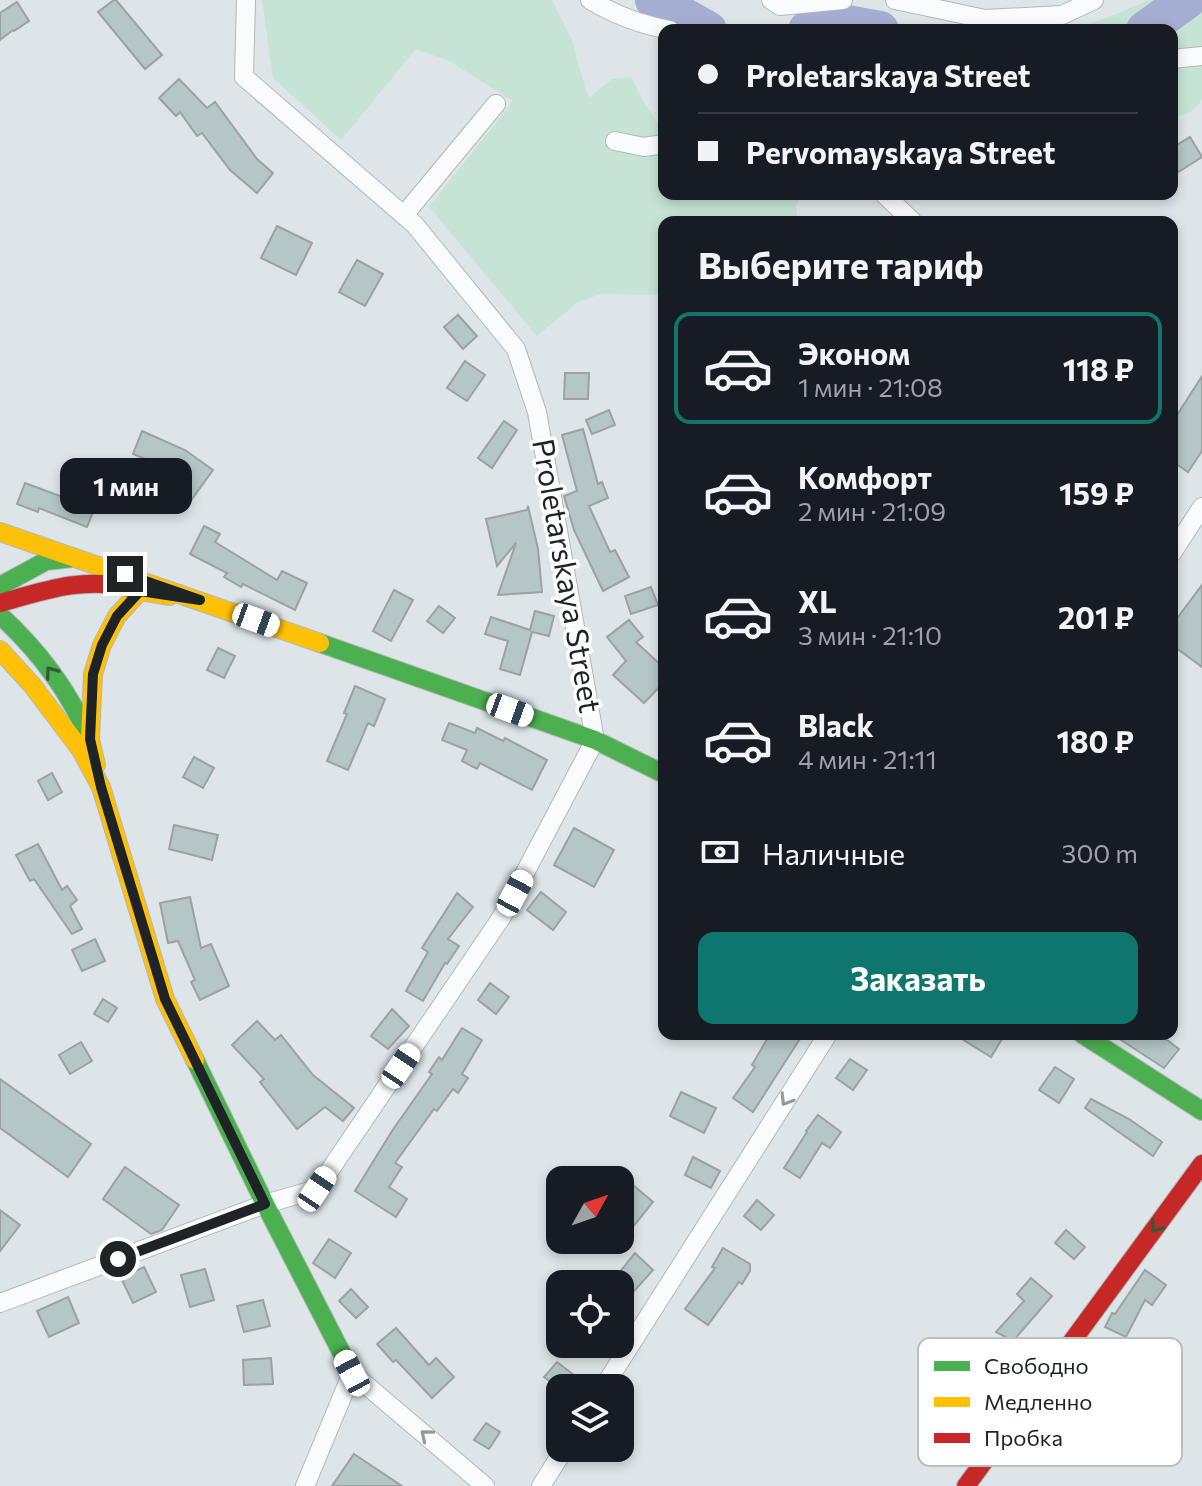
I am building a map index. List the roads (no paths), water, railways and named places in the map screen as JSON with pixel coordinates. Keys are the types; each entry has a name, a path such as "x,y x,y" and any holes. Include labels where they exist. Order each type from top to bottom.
{"street":[{"name":"Proletarskaya Street","path":"0,1303 265,1204 317,1189 501,918 595,740 537,412 516,349 415,225 244,77 246,0"},
{"path":"590,0 608,11 658,27"},
{"path":"771,0 780,6 843,0"},
{"path":"895,0 985,19 1062,15 1094,0"},
{"path":"1178,58 1202,56"},
{"path":"404,215 496,104"},
{"path":"615,141 644,147 658,145"},
{"path":"890,200 907,216"},
{"path":"1178,536 1202,507"},
{"path":"0,532 595,740 658,771"},
{"path":"0,586 46,561 76,557"},
{"path":"0,603 45,590 107,582 140,591 200,600"},
{"path":"85,744 93,674 102,645 117,616 140,591"},
{"path":"0,615 47,666 72,701 165,999 352,1373 485,1486"},
{"path":"3,653 85,744"},
{"path":"612,1374 824,1040"},
{"path":"1091,1040 1202,1111"},
{"path":"1074,1338 1202,1164"},
{"path":"305,1486 352,1373"},
{"path":"541,1486 556,1462"},
{"path":"966,1486 981,1466"}],"waterway":[{"path":"654,0 697,24"},
{"path":"1153,24 1187,0"},
{"path":"818,24 825,20 847,24"}]}
